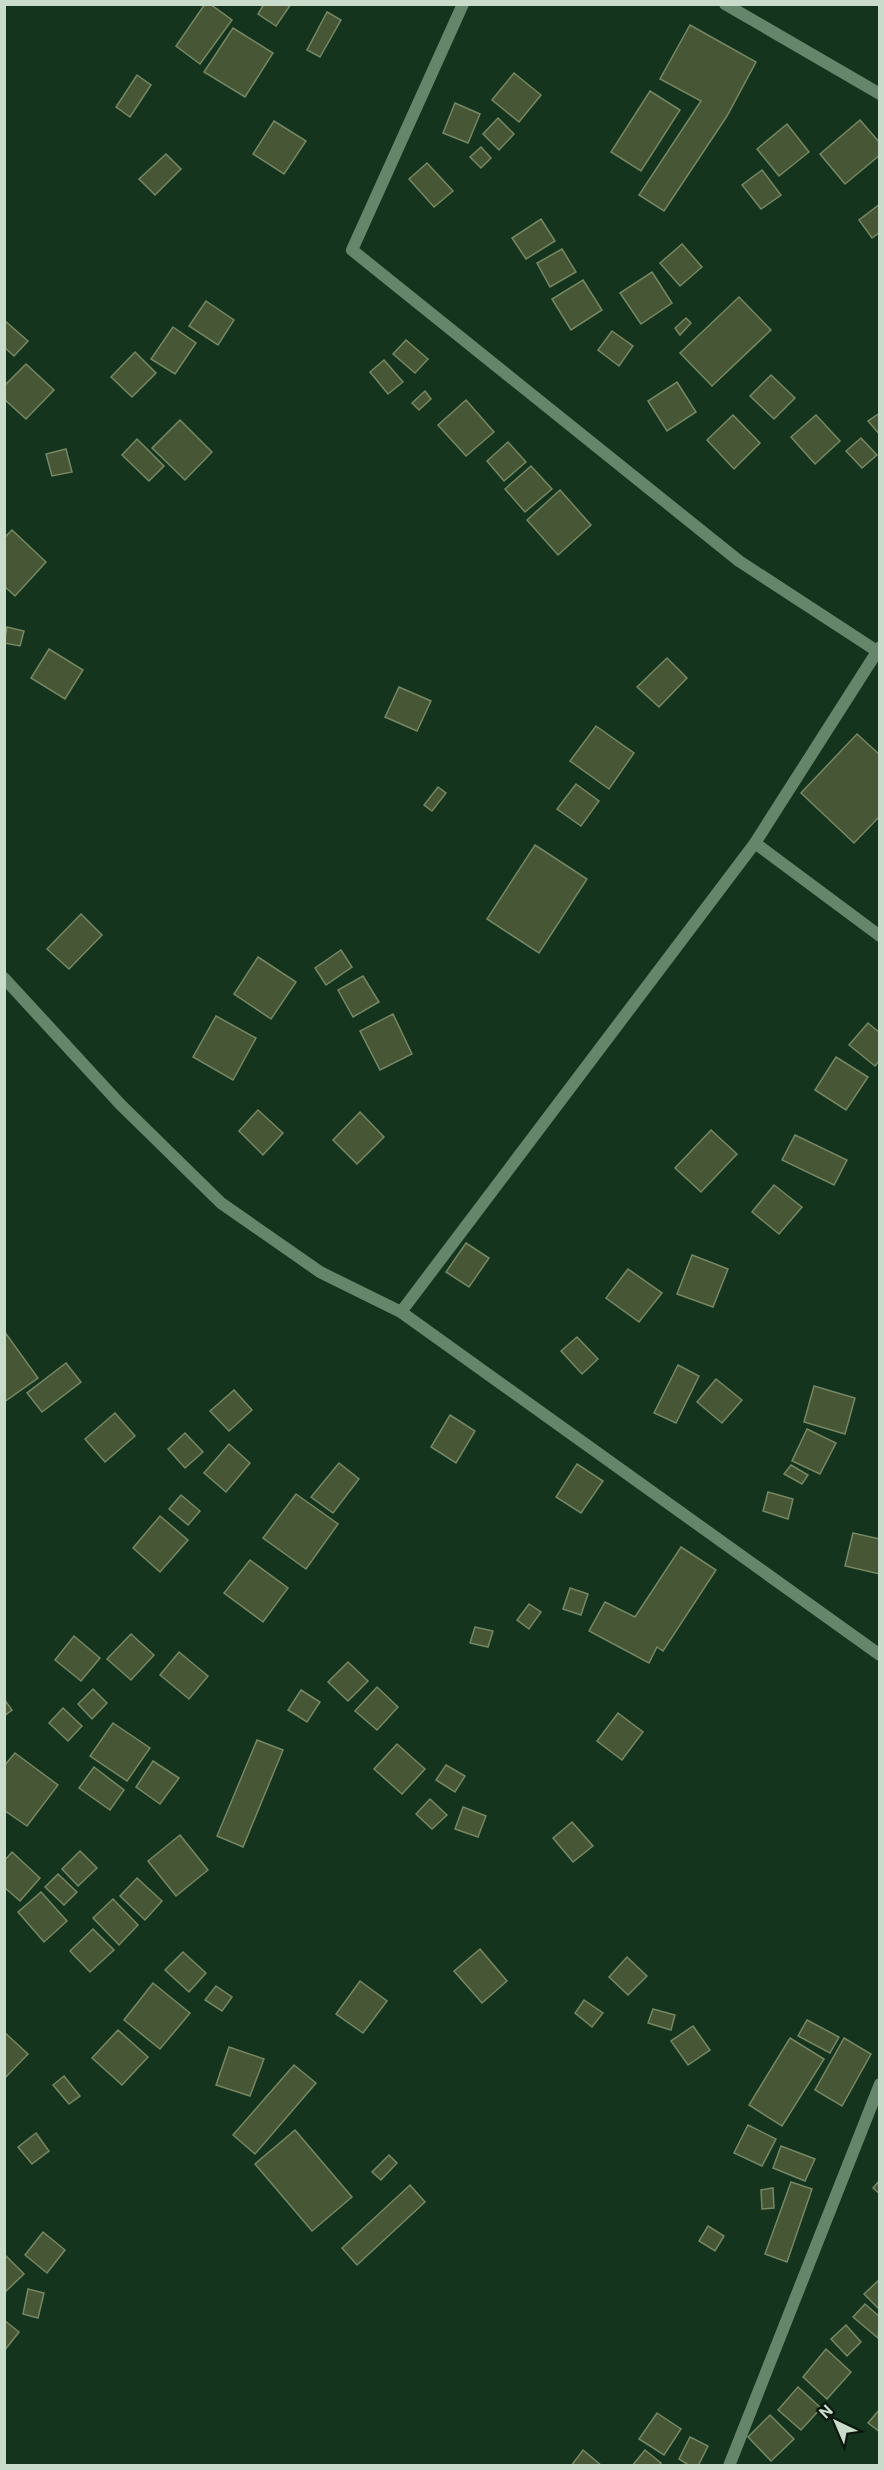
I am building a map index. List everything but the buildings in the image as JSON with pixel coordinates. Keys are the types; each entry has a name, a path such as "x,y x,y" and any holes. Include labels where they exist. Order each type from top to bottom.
{"street":[{"path":"401,1312 755,843 878,651 739,561 352,250 463,4"},
{"path":"725,4 879,94"},
{"path":"755,843 879,936"},
{"path":"4,978 120,1104 221,1203 320,1272 401,1312 879,1655"},
{"path":"729,2466 879,2084"}]}
